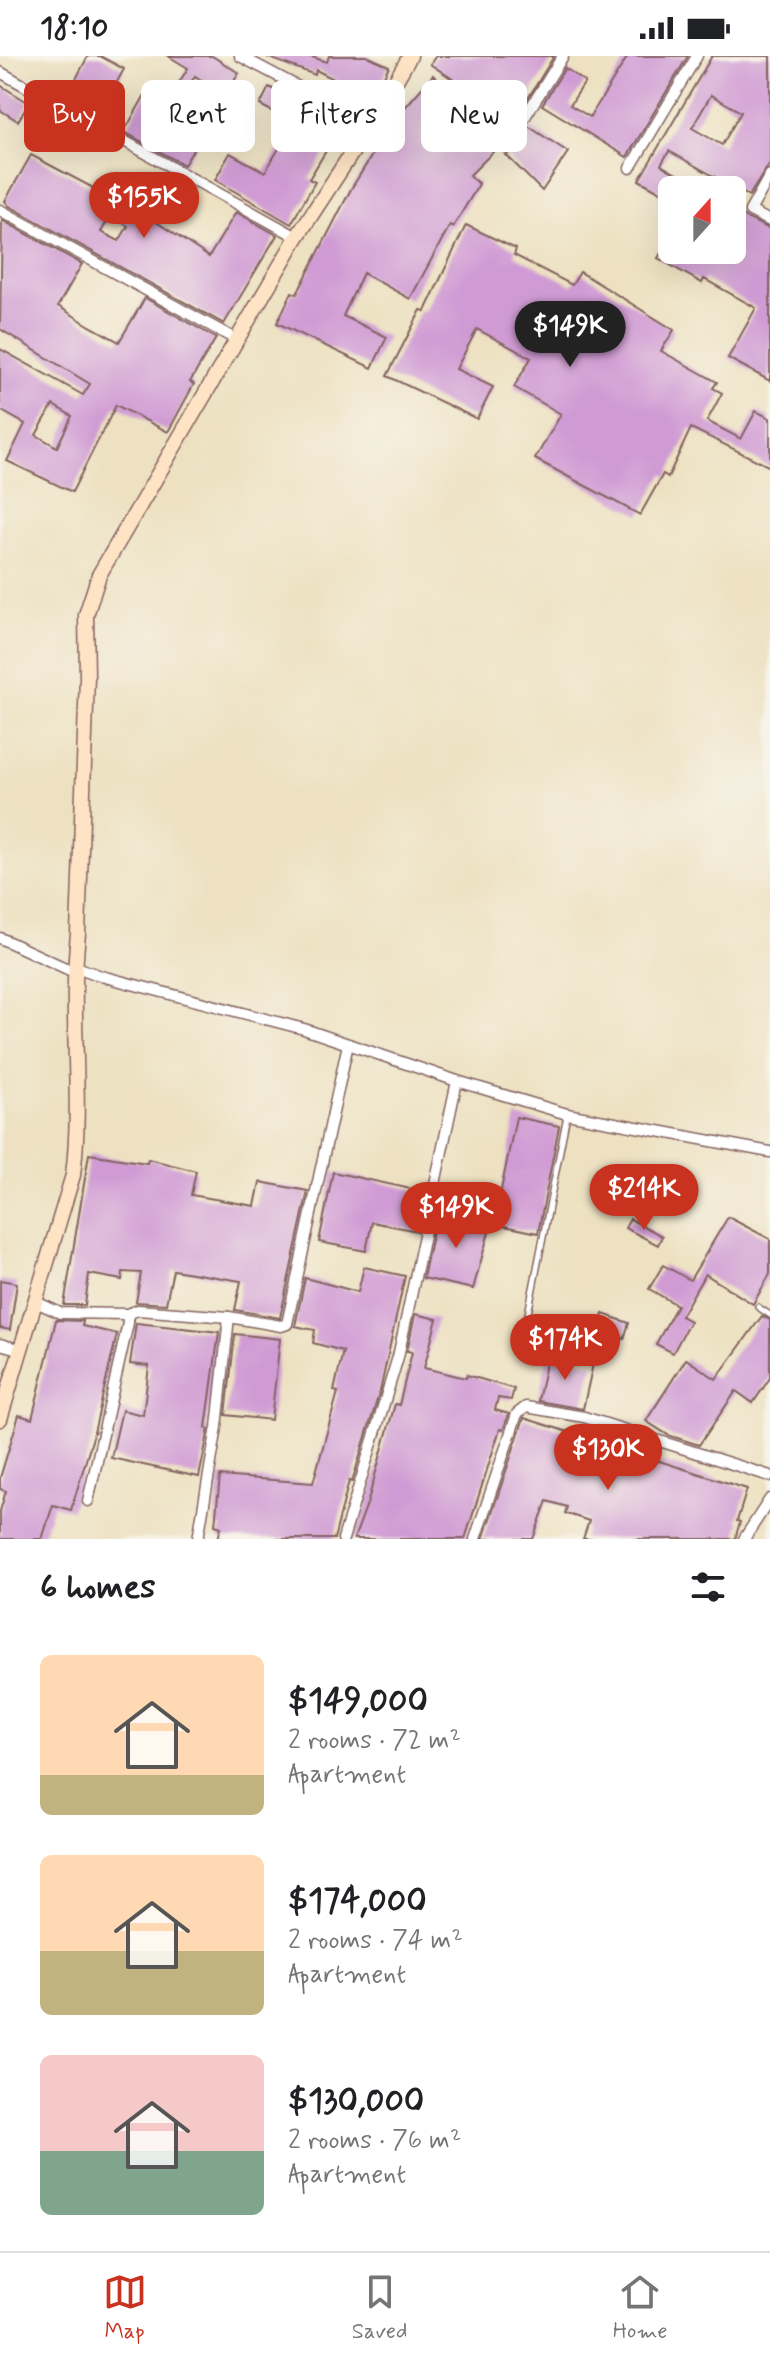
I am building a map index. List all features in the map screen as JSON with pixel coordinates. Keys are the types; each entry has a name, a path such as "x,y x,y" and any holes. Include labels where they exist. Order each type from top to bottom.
{"street":[{"path":"240,56 285,80"},
{"path":"396,80 410,56"},
{"path":"527,113 563,56"},
{"path":"630,168 697,56"},
{"path":"0,72 297,237"},
{"path":"0,1419 73,1175 78,1135 74,969 78,934 87,677 86,615 99,575 297,237 352,152"},
{"path":"770,175 750,211 770,221"},
{"path":"0,210 237,340"},
{"path":"0,938 74,969 304,1029 457,1081 567,1114 770,1152"},
{"path":"36,1302 60,1313 127,1314 138,1310 229,1317 281,1326 289,1319 348,1044"},
{"path":"343,1539 398,1357 457,1081"},
{"path":"88,1501 128,1323 127,1314"},
{"path":"198,1539 217,1427 229,1317"},
{"path":"0,1344 22,1350"},
{"path":"475,1539 517,1414 526,1407 584,1417 770,1476"},
{"path":"744,1539 770,1499"}],"lane":[{"path":"527,1319 567,1114"},
{"path":"758,1307 770,1315"}],"building":[{"path":"88,56 100,56 124,69 118,80 75,80"},
{"path":"168,56 212,56 239,73 235,80 201,80 195,76 193,80 181,80 188,68"},
{"path":"309,56 327,62 329,56 367,56 389,66 382,80 336,80 316,70 315,75 267,57"},
{"path":"436,56 554,56 527,100 527,80 454,80 430,64"},
{"path":"628,56 688,56 627,157 542,105 565,68 585,82 570,105 590,117"},
{"path":"712,56 770,56 770,163 749,196 746,194 746,176 713,176 669,151 661,165 680,176 658,176 658,190 639,180","holes":["711,95 741,112 722,145 692,128"]},
{"path":"0,85 24,100 24,111 18,121 0,110"},
{"path":"269,87 271,88 271,111 260,105"},
{"path":"421,89 421,152 493,152 469,176 479,184 453,227 450,225 410,299 363,273 343,316 387,337 372,368 277,323 292,292 297,294 351,189 374,152 405,152 405,107"},
{"path":"141,102 141,141 125,130"},
{"path":"527,128 568,152 542,191 506,155 527,152"},
{"path":"160,152 192,152 184,165"},
{"path":"277,152 325,152 309,179 315,182 291,224 215,180 230,153 265,172"},
{"path":"31,155 152,219 209,257 236,212 277,235 224,324 9,206 5,201","holes":["110,216 128,226 119,241 101,232"]},
{"path":"746,218 770,229 770,381 728,358 756,308 704,279 702,283 669,264 746,264"},
{"path":"2,220 82,264 58,306 119,342 145,298 216,338 190,382 194,384 168,432 116,405 72,492 7,461 25,424 0,410 0,349 83,395 90,384 0,329","holes":["53,405 72,416 57,447 36,435"]},
{"path":"466,225 516,249 514,255 572,285 580,272 674,330 661,351 717,382 713,388 722,393 707,421 741,439 756,411 770,418 770,467 691,428 668,477 663,474 640,515 535,459 561,414 514,387 531,358 477,329 456,369 493,387 477,419 387,376 421,310 425,311"},
{"path":"516,1117 559,1126 538,1233 494,1224"},
{"path":"89,1154 147,1163 148,1159 196,1171 191,1195 255,1206 260,1182 308,1191 280,1318 235,1310 241,1281 173,1270 166,1304 136,1302 141,1273 123,1272 122,1280 89,1274 85,1305 64,1305"},
{"path":"333,1172 425,1192 417,1231 372,1222 366,1251 319,1242"},
{"path":"437,1211 491,1225 473,1289 423,1278"},
{"path":"728,1217 770,1239 770,1274 753,1304 705,1274 681,1316 690,1321 673,1353 656,1344 677,1305 649,1289 663,1265 690,1280"},
{"path":"630,1219 662,1236 658,1245 625,1228"},
{"path":"364,1267 405,1276 381,1387 352,1482 349,1481 334,1539 218,1539 221,1527 215,1525 220,1476 313,1483 338,1392 334,1391 343,1351 313,1343 315,1330 295,1326 305,1278 358,1292"},
{"path":"0,1280 17,1283 10,1330 0,1328"},
{"path":"415,1314 437,1319 424,1368 466,1378 467,1375 514,1389 511,1400 498,1398 495,1410 509,1414 503,1430 500,1429 465,1539 354,1539 395,1404 399,1405 412,1352 407,1351"},
{"path":"603,1314 629,1323 624,1339 598,1330"},
{"path":"762,1316 770,1320 770,1378 753,1403 736,1391 699,1445 668,1435 646,1421 686,1359 716,1379"},
{"path":"56,1320 83,1321 82,1326 117,1334 93,1437 71,1510 53,1505 42,1539 0,1539 0,1511 6,1491 0,1489 0,1478 19,1415 32,1419"},
{"path":"136,1323 219,1332 206,1428 209,1429 199,1477 111,1458 122,1410 143,1415 149,1366 130,1364"},
{"path":"235,1334 280,1339 271,1420 226,1415"},
{"path":"548,1354 593,1364 583,1409 538,1401"},
{"path":"524,1418 747,1489 735,1539 583,1539 589,1521 565,1513 567,1507 547,1501 533,1539 483,1539"}]}
